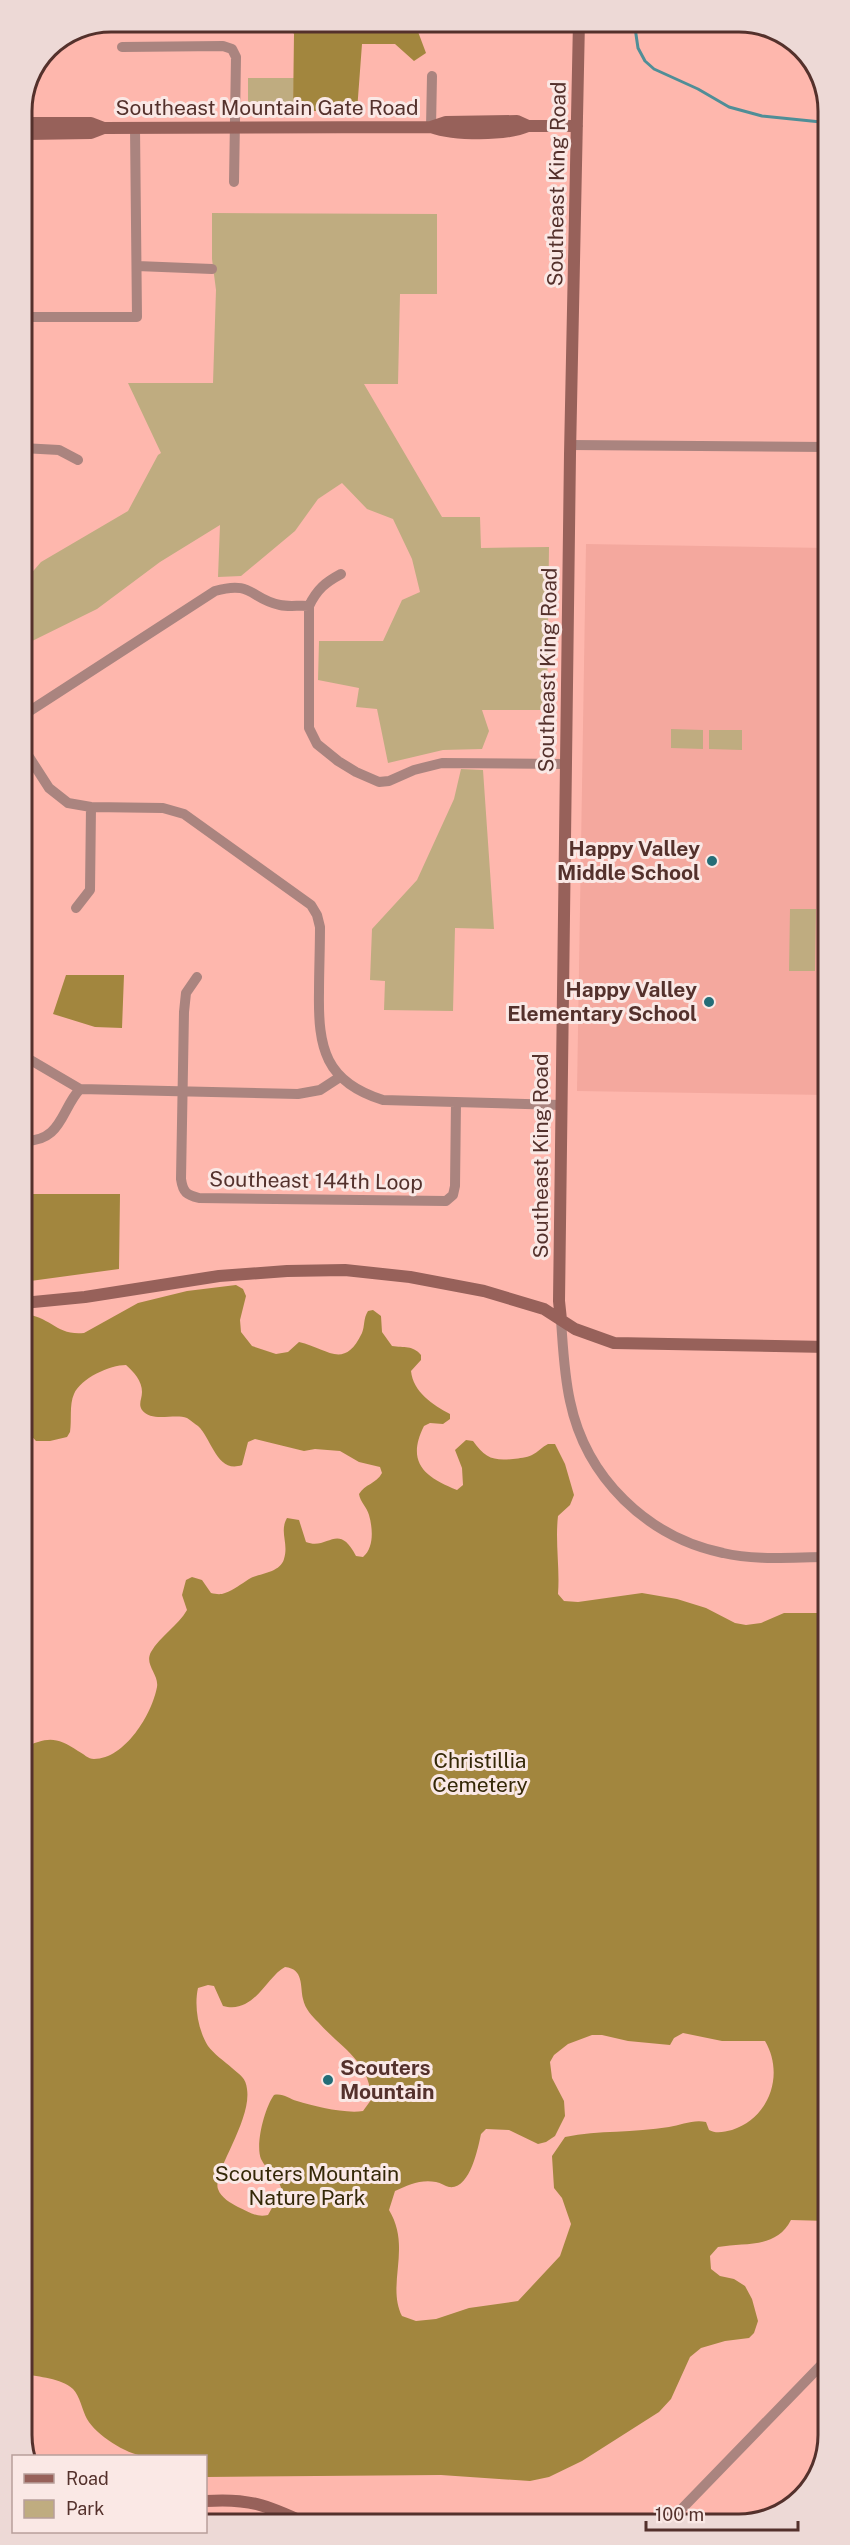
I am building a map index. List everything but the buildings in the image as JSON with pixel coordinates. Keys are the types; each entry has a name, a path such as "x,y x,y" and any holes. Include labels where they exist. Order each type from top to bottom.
{"main road":[{"name":"Southeast King Road","path":"561,1320 560,1105 579,32"},
{"name":"Southeast Mountain Gate Road","path":"32,123 91,123 104,128"},
{"name":"Southeast Mountain Gate Road","path":"32,134 91,133 104,128 431,127 446,133 517,131 528,126 578,126"},
{"path":"32,1302 85,1297 219,1276 345,1270 410,1277 469,1288 544,1309 590,1336 619,1343 818,1347"},
{"path":"207,2501 228,2499 254,2502 284,2513"}],"street":[{"path":"122,47 223,46 232,49 236,57 234,182"},
{"path":"431,127 432,76"},
{"path":"32,317 137,317 135,128"},
{"path":"137,266 212,269"},
{"path":"571,445 818,447"},
{"path":"32,449 59,450 78,460"},
{"path":"341,574 323,584 315,593 309,606 309,728 317,744 347,767 379,782 389,781 414,770 442,763 566,764"},
{"path":"32,710 215,591 240,588 252,591 279,605 309,606"},
{"path":"32,761 50,788 58,797 68,802 91,807 163,808 184,814 311,905 320,927 319,1034 327,1059 340,1077 367,1095 383,1100 560,1105"},
{"path":"76,908 90,890 91,807"},
{"path":"182,1092 186,993 197,977"},
{"path":"32,1060 80,1089 298,1094 320,1090 340,1077"},
{"path":"32,1140 51,1132 63,1120 80,1089"},
{"name":"Southeast 144th Loop","path":"182,1092 182,1189 187,1195 199,1198 446,1201 453,1195 455,1186 456,1102"},
{"path":"561,1320 565,1374 573,1413 583,1441 594,1462 622,1499 670,1536 695,1546 725,1554 818,1557"},
{"path":"678,2514 818,2368"}],"shaded area":[{"path":"586,544 818,548 818,1095 577,1091"}],"green space":[{"path":"293,32 418,32 426,53 414,61 395,44 362,44 357,111 293,111"},
{"path":"248,78 294,78 293,111 250,110"},
{"path":"212,213 437,214 437,294 400,294 398,384 364,384 442,517 480,517 481,548 549,547 547,710 482,710 489,731 482,749 443,750 388,763 377,709 356,707 359,688 318,680 319,641 383,641 402,600 420,592 412,559 393,519 367,509 342,483 318,499 295,531 241,576 218,577 220,525 160,562 97,609 32,641 32,572 41,562 128,511 161,453 128,383 213,383 216,290 212,259"},
{"path":"671,729 703,730 703,749 671,748"},
{"path":"709,730 742,730 742,750 709,749"},
{"path":"461,769 483,770 494,929 455,928 453,1011 384,1010 385,981 370,980 372,929 417,880 454,799"},
{"path":"790,909 816,909 815,971 789,971"},
{"path":"66,975 124,975 122,1028 95,1027 53,1014"},
{"path":"32,1194 120,1194 119,1269 32,1281"},
{"name":"Scouters Mountain Nature Park","path":"236,1285 243,1289 246,1296 240,1320 241,1332 252,1346 276,1354 288,1352 299,1342 326,1352 342,1354 355,1345 362,1333 368,1311 373,1310 381,1316 382,1332 392,1346 411,1348 421,1355 421,1360 411,1371 413,1379 420,1391 431,1402 450,1414 450,1419 443,1424 430,1423 424,1426 419,1439 417,1449 421,1467 435,1480 457,1490 463,1485 462,1468 455,1450 466,1440 473,1441 486,1455 500,1459 527,1457 548,1444 555,1444 565,1464 574,1495 570,1505 558,1516 558,1594 564,1601 578,1602 642,1593 677,1599 706,1608 735,1623 746,1625 761,1623 784,1613 818,1613 818,2221 791,2220 785,2229 769,2240 718,2247 710,2256 711,2269 720,2276 734,2279 745,2286 752,2299 758,2321 754,2333 749,2338 725,2341 701,2348 690,2357 671,2399 659,2412 582,2461 549,2477 530,2481 441,2475 207,2477 207,2455 140,2455 120,2448 91,2425 73,2389 62,2382 32,2375 32,1745 45,1740 57,1741 92,1759 116,1752 143,1722 154,1698 157,1682 149,1657 159,1641 187,1610 182,1595 186,1580 192,1577 202,1580 211,1593 221,1594 249,1579 274,1570 282,1564 284,1559 284,1528 287,1518 299,1520 306,1542 314,1544 332,1539 344,1540 356,1556 363,1557 369,1549 372,1532 367,1509 359,1494 382,1473 380,1467 359,1462 340,1451 315,1449 304,1451 255,1439 248,1442 242,1465 227,1465 216,1454 198,1426 187,1418 157,1417 146,1414 140,1406 141,1384 126,1365 112,1367 97,1374 78,1388 72,1398 70,1432 67,1437 36,1441 32,1435 32,1316 67,1332 84,1333 138,1303 187,1291","holes":["285,1967 291,1968 298,1975 304,2003 309,2012 360,2065 370,2087 371,2100 363,2111 347,2111 321,2107 283,2095 274,2095 267,2108 262,2126 259,2152 263,2163 282,2190 268,2215 260,2216 229,2202 218,2189 221,2171 244,2116 247,2089 242,2077 208,2046 202,2033 196,2002 198,1988 208,1985 214,1986 223,2006 243,2005 259,1993 278,1972","683,2033 722,2041 765,2041 771,2054 773,2081 770,2094 756,2116 745,2124 723,2132 709,2130 706,2122 697,2121 656,2129 565,2137 552,2156 554,2188 562,2198 571,2224 560,2256 518,2301 469,2308 436,2319 416,2321 402,2316 396,2291 398,2238 396,2224 389,2210 395,2191 425,2181 449,2187 462,2182 472,2167 481,2134 486,2129 509,2130 538,2144 555,2136 565,2116 564,2101 552,2078 550,2062 554,2055 568,2044 592,2035 602,2035 628,2041 670,2045 674,2038"]}],"waterway":[{"path":"636,32 638,48 645,61 654,69 698,89 729,107 762,116 818,122"}],"place":[{"name":"Happy Valley Middle School","path":"712,861"},
{"name":"Happy Valley Elementary School","path":"709,1002"},
{"name":"Scouters Mountain","path":"328,2080"}],"park label":[{"name":"Christillia Cemetery","path":"480,1773"}]}
